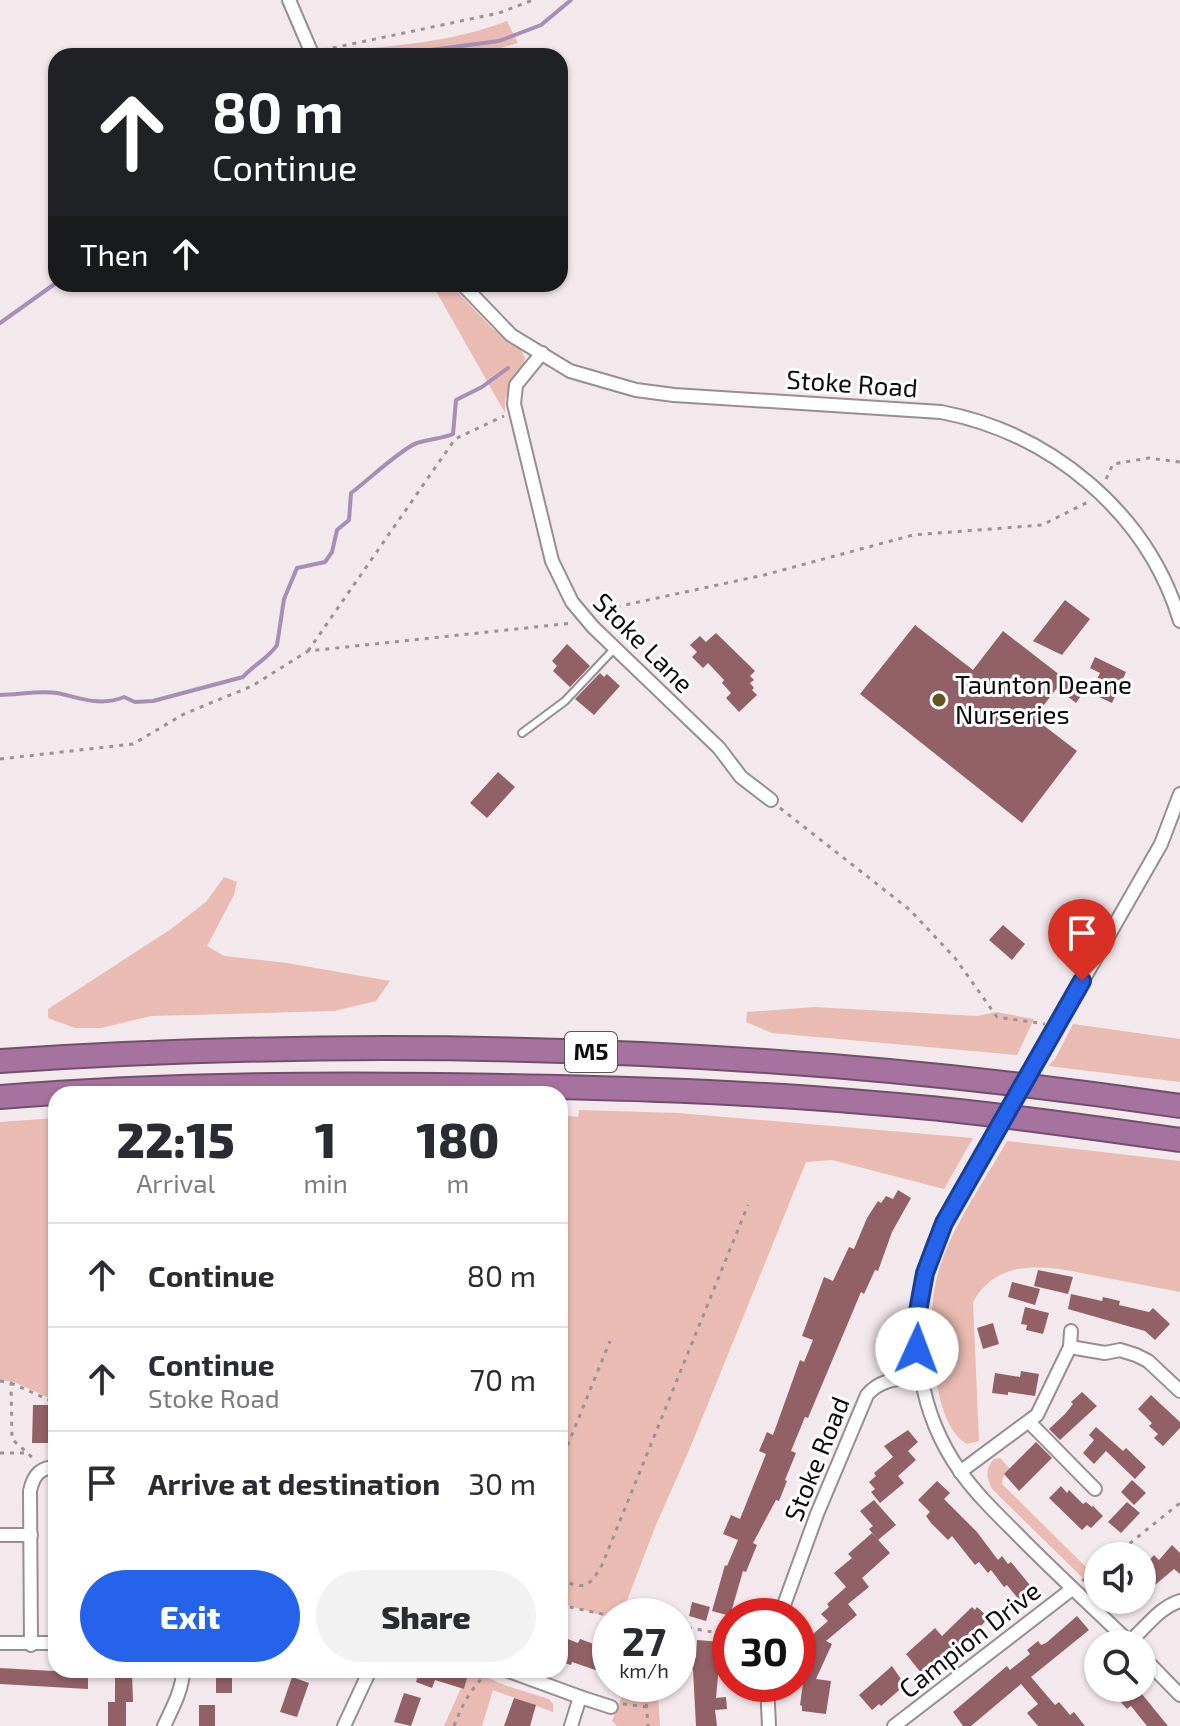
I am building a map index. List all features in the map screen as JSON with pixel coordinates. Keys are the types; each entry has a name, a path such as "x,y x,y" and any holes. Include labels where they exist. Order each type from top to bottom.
{"highway":[{"name":"M5","path":"0,1061 299,1048 571,1051 861,1068 1041,1085 1180,1106"},
{"name":"M5","path":"216,1086 303,1083 502,1086"},
{"name":"M5","path":"568,1087 861,1102 1033,1119 1180,1140"},
{"name":"M5","path":"0,1097 48,1093"}],"street":[{"path":"289,0 309,48"},
{"name":"Stoke Road","path":"470,292 511,335 570,371 636,390 925,410 971,418 1008,432 1089,481 1115,508 1152,557 1174,601 1180,621"},
{"name":"Stoke Lane","path":"542,353 516,385 515,412 552,561 561,583 572,602 615,648 719,748 741,777 771,800"},
{"path":"1116,1630 995,1512 960,1472 929,1412 917,1349 918,1311 925,1273 944,1223 1161,844 1180,794"},
{"path":"960,1472 1029,1422 1046,1402 1070,1347 1071,1331"},
{"path":"1070,1347 1105,1353 1120,1350 1136,1355 1148,1361 1180,1391"},
{"name":"Stoke Road","path":"787,1598 817,1514 867,1395 884,1381 921,1376"},
{"path":"1029,1422 1081,1483 1095,1489"},
{"path":"31,1645 30,1491 33,1479 48,1468"},
{"path":"0,1535 31,1535"},
{"name":"Campion Drive","path":"894,1726 1072,1589"},
{"path":"1142,1630 1170,1604 1180,1601"},
{"path":"0,1643 48,1644"},
{"path":"1156,1670 1180,1695"},
{"path":"164,1726 182,1678"},
{"path":"344,1726 366,1678"},
{"path":"528,1678 611,1707"},
{"path":"571,1726 580,1697"},
{"path":"768,1702 769,1726"}],"lane":[{"path":"522,733 565,701 615,648"}],"path":[{"path":"339,48 499,13 533,0"},
{"path":"308,651 455,439 515,412"},
{"path":"771,800 910,910 955,958 997,1017 1055,1028"},
{"path":"568,1583 580,1587 589,1585 602,1565 748,1205"},
{"path":"568,1444 610,1341"},
{"path":"0,1381 48,1399"},
{"path":"11,1383 12,1439 48,1466"},
{"path":"0,1453 28,1453"},
{"path":"1131,1542 1180,1503"},
{"path":"1072,1589 1084,1579"},
{"path":"568,1607 592,1612"},
{"path":"454,1726 462,1705 481,1678"},
{"path":"647,1702 648,1726"},
{"path":"611,1707 625,1704 647,1707"}],"shaded area":[{"path":"507,21 518,43 500,48 370,48 445,38"},
{"path":"437,292 458,292 492,328 521,350 525,358 523,368 512,382 505,399 505,413"},
{"path":"224,877 237,882 234,895 207,946 224,956 287,963 390,981 376,1001 334,1011 151,1016 101,1028 75,1028 48,1018 48,1009 171,929 206,902"},
{"path":"814,1007 977,1016 996,1012 1034,1019 1017,1055 772,1033 746,1022 747,1012"},
{"path":"1073,1024 1180,1039 1180,1082 1048,1066 1055,1059"},
{"path":"579,1110 678,1113 973,1138 944,1189 832,1160 806,1162 628,1598 592,1598 592,1613 568,1605 568,1116 578,1117"},
{"path":"48,1119 48,1397 14,1382 0,1380 0,1122"},
{"path":"1007,1141 1180,1161 1180,1292 1051,1268 1015,1270 999,1275 985,1286 973,1302 979,1441 967,1444 950,1426 939,1393 933,1348 933,1298 940,1267 955,1230"},
{"path":"911,1316 911,1346 907,1361 894,1371 882,1374 887,1324"},
{"path":"1000,1458 1010,1469 1004,1475 1002,1484 1084,1565 1084,1579 992,1489 988,1470 994,1459"},
{"path":"467,1678 488,1678 549,1699 553,1712 493,1690 482,1726 444,1726 461,1688 464,1689"},
{"path":"620,1702 658,1702 660,1726 617,1726 612,1721"}],"building":[{"path":"1065,600 1090,619 1062,655 1033,641"},
{"path":"915,625 973,670 1003,631 1083,693 1076,703 1057,688 1034,718 1077,751 1022,823 860,694"},
{"path":"716,633 755,671 750,676 754,680 750,683 757,695 739,712 726,698 731,693 722,683 724,680 708,663 703,668 692,657 697,652 690,645 700,636 706,642"},
{"path":"567,644 590,666 570,687 553,671 557,666 552,661"},
{"path":"1095,657 1126,672 1112,703 1090,693 1100,673 1090,668"},
{"path":"600,673 604,677 607,674 620,686 594,715 575,699"},
{"path":"498,772 515,787 487,818 470,803"},
{"path":"1003,925 1025,944 1012,960 989,940"},
{"path":"898,1190 911,1198 892,1232 878,1271 875,1270 864,1294 861,1292 808,1418 805,1417 791,1451 796,1453 779,1501 776,1500 753,1543 757,1545 746,1572 743,1571 735,1598 716,1598 725,1565 738,1540 723,1534 731,1515 740,1519 766,1454 759,1451 767,1432 773,1435 800,1360 804,1362 813,1340 802,1336 824,1277 833,1281 849,1247 854,1249 878,1201 881,1203 886,1196 893,1199"},
{"path":"1038,1270 1073,1277 1068,1294 1034,1286"},
{"path":"1012,1282 1040,1289 1035,1305 1008,1297"},
{"path":"1071,1294 1102,1301 1103,1297 1120,1301 1119,1305 1149,1312 1153,1308 1170,1324 1155,1340 1145,1331 1068,1309"},
{"path":"1025,1307 1049,1313 1043,1334 1026,1330 1027,1325 1021,1324"},
{"path":"993,1323 999,1344 983,1349 977,1328"},
{"path":"1021,1371 1039,1374 1035,1396 992,1393 995,1373 1020,1377"},
{"path":"1082,1392 1097,1406 1060,1440 1049,1429"},
{"path":"1151,1395 1180,1422 1180,1428 1163,1446 1154,1438 1158,1434 1149,1426 1152,1423 1138,1409"},
{"path":"33,1405 48,1405 48,1443 32,1443"},
{"path":"1096,1427 1146,1467 1135,1479 1106,1451 1094,1464 1083,1453 1094,1440 1089,1435"},
{"path":"908,1430 918,1442 908,1451 916,1460 898,1476 904,1483 880,1503 871,1492 875,1489 869,1482 876,1476 874,1473 893,1457 884,1446"},
{"path":"1036,1442 1052,1458 1019,1491 1004,1474"},
{"path":"1132,1480 1146,1493 1134,1505 1121,1492"},
{"path":"937,1481 950,1493 944,1499 977,1532 998,1560 1002,1556 1008,1564 1011,1562 1034,1590 1020,1601 991,1570 988,1573 979,1562 975,1565 952,1536 948,1540 931,1523 926,1516 930,1512 918,1500"},
{"path":"1061,1486 1103,1516 1091,1528 1087,1525 1082,1530 1049,1498"},
{"path":"874,1500 896,1525 878,1540 869,1529 873,1526 860,1511"},
{"path":"1127,1502 1140,1513 1121,1533 1108,1522"},
{"path":"872,1533 890,1553 862,1578 869,1587 848,1604 857,1615 826,1641 832,1644 816,1679 816,1631 828,1621 821,1614 829,1607 827,1604 846,1587 834,1573 852,1558 848,1554"},
{"path":"1172,1545 1180,1553 1180,1574 1174,1569 1156,1584 1156,1557 1159,1560"},
{"path":"696,1603 710,1607 706,1621 696,1618"},
{"path":"972,1607 975,1610 977,1607 989,1618 963,1643 922,1674 906,1654 935,1628 942,1636"},
{"path":"1077,1616 1089,1630 1084,1630 1084,1634 1031,1677 1055,1705 1059,1702 1070,1715 1074,1712 1085,1726 1038,1726 1027,1713 1038,1704 1021,1684 971,1726 963,1726 953,1712 1007,1666 1010,1670 1030,1654 1027,1650 1038,1641 1041,1645"},
{"path":"568,1639 592,1643 592,1669 572,1662 568,1664"},
{"path":"697,1640 712,1641 712,1702 726,1702 727,1709 715,1710 717,1726 696,1726"},
{"path":"892,1666 905,1685 872,1710 859,1695"},
{"path":"0,1668 48,1671 48,1678 88,1678 88,1689 0,1684"},
{"path":"115,1678 132,1678 133,1702 115,1702"},
{"path":"216,1678 232,1678 232,1693 216,1693"},
{"path":"292,1678 309,1683 297,1717 280,1712"},
{"path":"417,1678 467,1678 464,1689 435,1680 432,1688 416,1682"},
{"path":"816,1679 831,1681 826,1714 802,1711 800,1702 816,1702"},
{"path":"404,1693 421,1698 411,1726 394,1722"},
{"path":"514,1698 536,1705 530,1726 504,1726"},
{"path":"108,1702 126,1702 126,1726 108,1726"},
{"path":"1121,1702 1148,1702 1168,1726 1147,1726 1131,1706 1127,1709"},
{"path":"199,1705 215,1705 215,1726 199,1726"}],"waterway":[{"path":"446,48 499,41 541,25 571,0"},
{"path":"0,323 48,289"},
{"path":"0,695 50,692 99,701 124,697 135,702 153,701 243,677 277,645 284,599 297,568 325,562 332,552 337,530 349,520 351,493 410,446 453,434 456,400 482,387 508,368"}],"place":[{"name":"Taunton Deane Nurseries","path":"939,700"}],"route":[{"path":"917,1349 918,1311 925,1273 944,1223 1082,981"}]}
